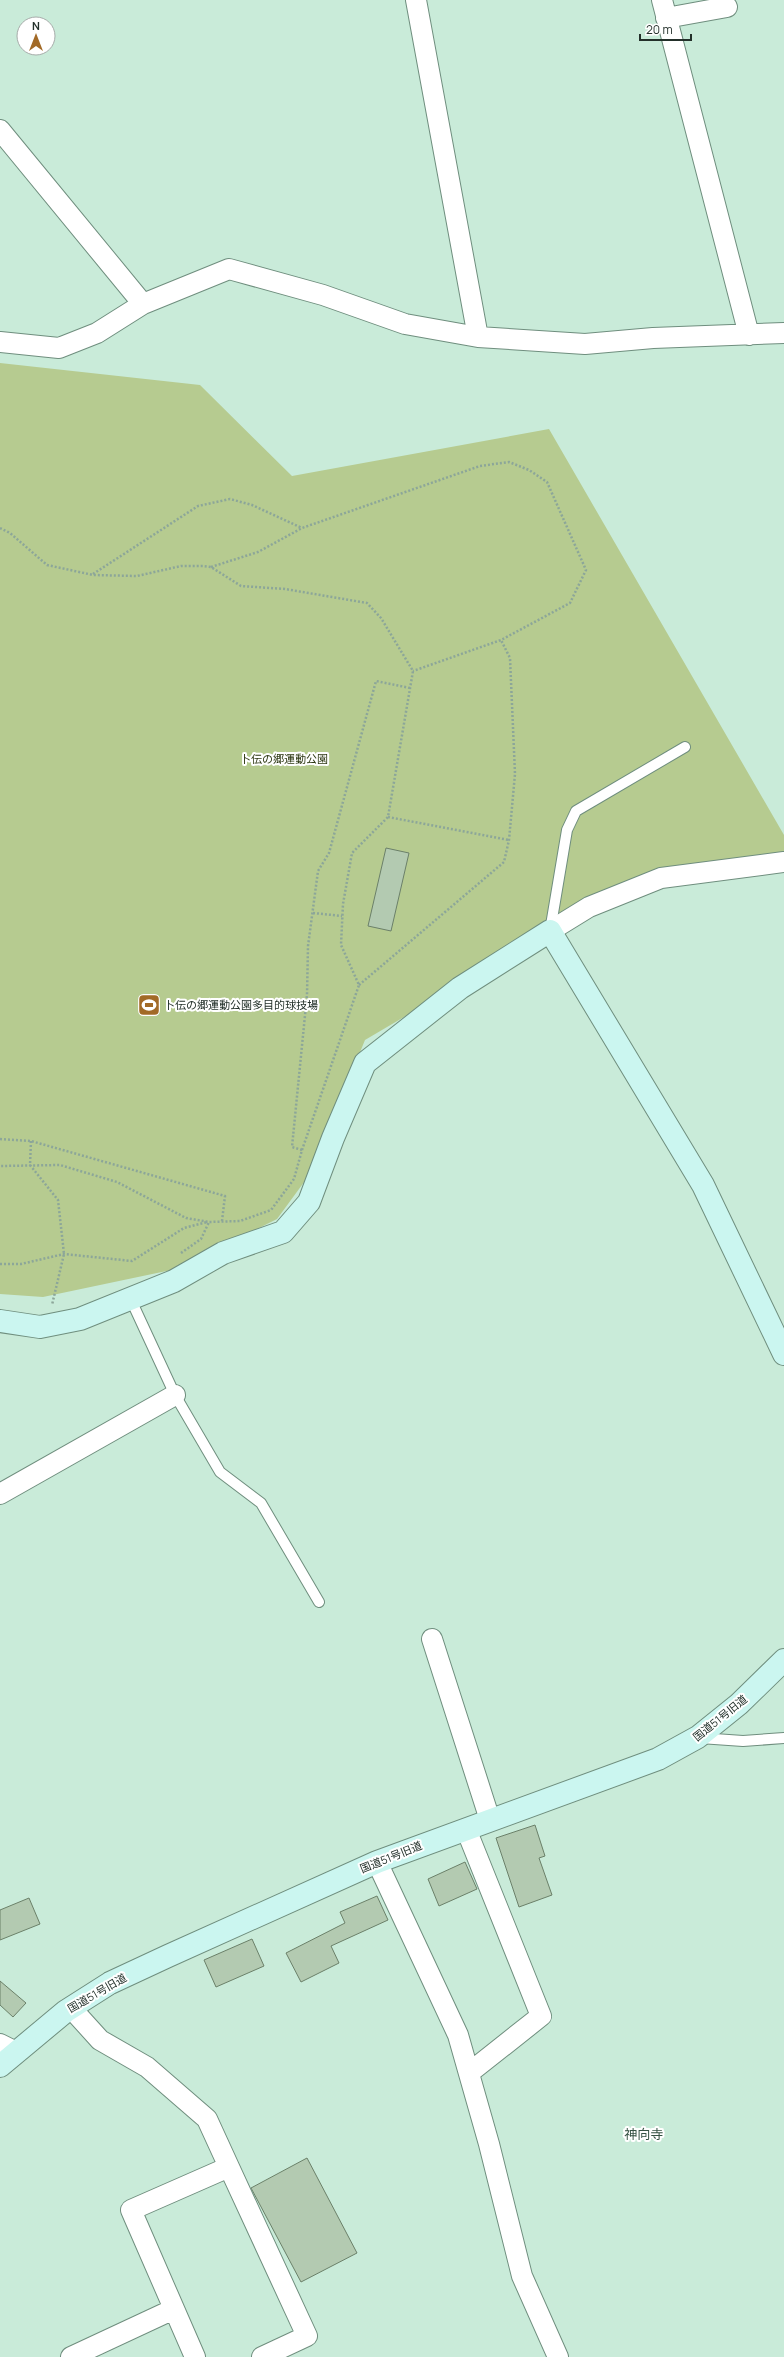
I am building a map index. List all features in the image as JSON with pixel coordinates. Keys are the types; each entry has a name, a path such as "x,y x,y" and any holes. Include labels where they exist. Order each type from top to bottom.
{"street":[{"path":"416,0 478,337"},
{"path":"728,7 664,9 748,335"},
{"path":"0,130 143,304"},
{"path":"0,342 59,348 97,333 143,304 229,269 323,295 405,324 478,337 585,344 784,333"},
{"path":"0,1321 40,1327 80,1319 174,1282 223,1253 283,1232 309,1202 333,1138 365,1063 460,988 550,930 589,907 661,878 784,862"},
{"path":"550,930 703,1185 784,1354"},
{"path":"0,1494 175,1395"},
{"path":"432,1639 490,1820"},
{"name":"国道51号旧道","path":"0,2066 8,2048 118,1980 377,1862 658,1759 698,1737 739,1704 784,1660"},
{"path":"466,1829 540,2016 468,2073"},
{"path":"377,1862 458,2035 522,2276 558,2357"},
{"path":"71,2008 100,2040 147,2067 207,2119 307,2336 262,2357"},
{"path":"195,2357 131,2210 228,2167"},
{"path":"71,2357 174,2309"}],"lane":[{"path":"550,930 567,830 576,811 685,747"},
{"path":"131,1300 175,1395 220,1472 260,1503 319,1602"},
{"path":"698,1737 743,1741 784,1738"}],"path":[{"path":"0,528 10,533 47,565 92,575 137,576 181,566 211,567 258,552 302,528 480,466 509,462 529,470 547,482 586,570 570,603 500,640 413,672"},
{"path":"92,575 198,506 230,499 252,505 302,528"},
{"path":"211,567 241,586 285,589 367,603 381,618 413,672 388,817 352,853 342,916 340,945 359,984"},
{"path":"0,1264 21,1264 64,1254 132,1261 184,1228 209,1222 240,1221 271,1210 294,1179 302,1150 359,984 504,862 509,840 515,774 510,658 500,640"},
{"path":"302,1150 292,1147 307,995 308,946 318,871 329,853 376,681 410,688"},
{"path":"388,817 509,840"},
{"path":"313,912 342,916"},
{"path":"0,1139 31,1141 225,1196 222,1221"},
{"path":"31,1141 30,1165 58,1200 64,1254 51,1308 58,1306"},
{"path":"0,1166 60,1165 117,1182 186,1218 209,1222"},
{"path":"177,1256 201,1239 209,1222"}],"green space":[{"name":"卜伝の郷運動公園","path":"0,363 200,385 292,476 549,429 784,835 784,862 661,878 550,931 365,1040 310,1174 277,1219 176,1269 43,1297 0,1294"}],"building":[{"path":"386,848 409,853 391,931 368,926"},
{"path":"535,1825 545,1856 539,1858 552,1895 519,1907 496,1838"},
{"path":"465,1862 477,1889 439,1906 428,1879"},
{"path":"377,1896 388,1920 331,1946 339,1963 301,1982 286,1953 345,1923 340,1912"},
{"path":"29,1898 40,1924 0,1940 0,1910"},
{"path":"252,1939 264,1966 216,1987 204,1960"},
{"path":"0,1981 26,2003 13,2017 0,2005"},
{"path":"307,2158 357,2253 301,2282 251,2188"}],"place":[{"name":"卜伝の郷運動公園多目的球技場","path":"149,1005"}],"district":[{"name":"神向寺","path":"644,2134"}]}
